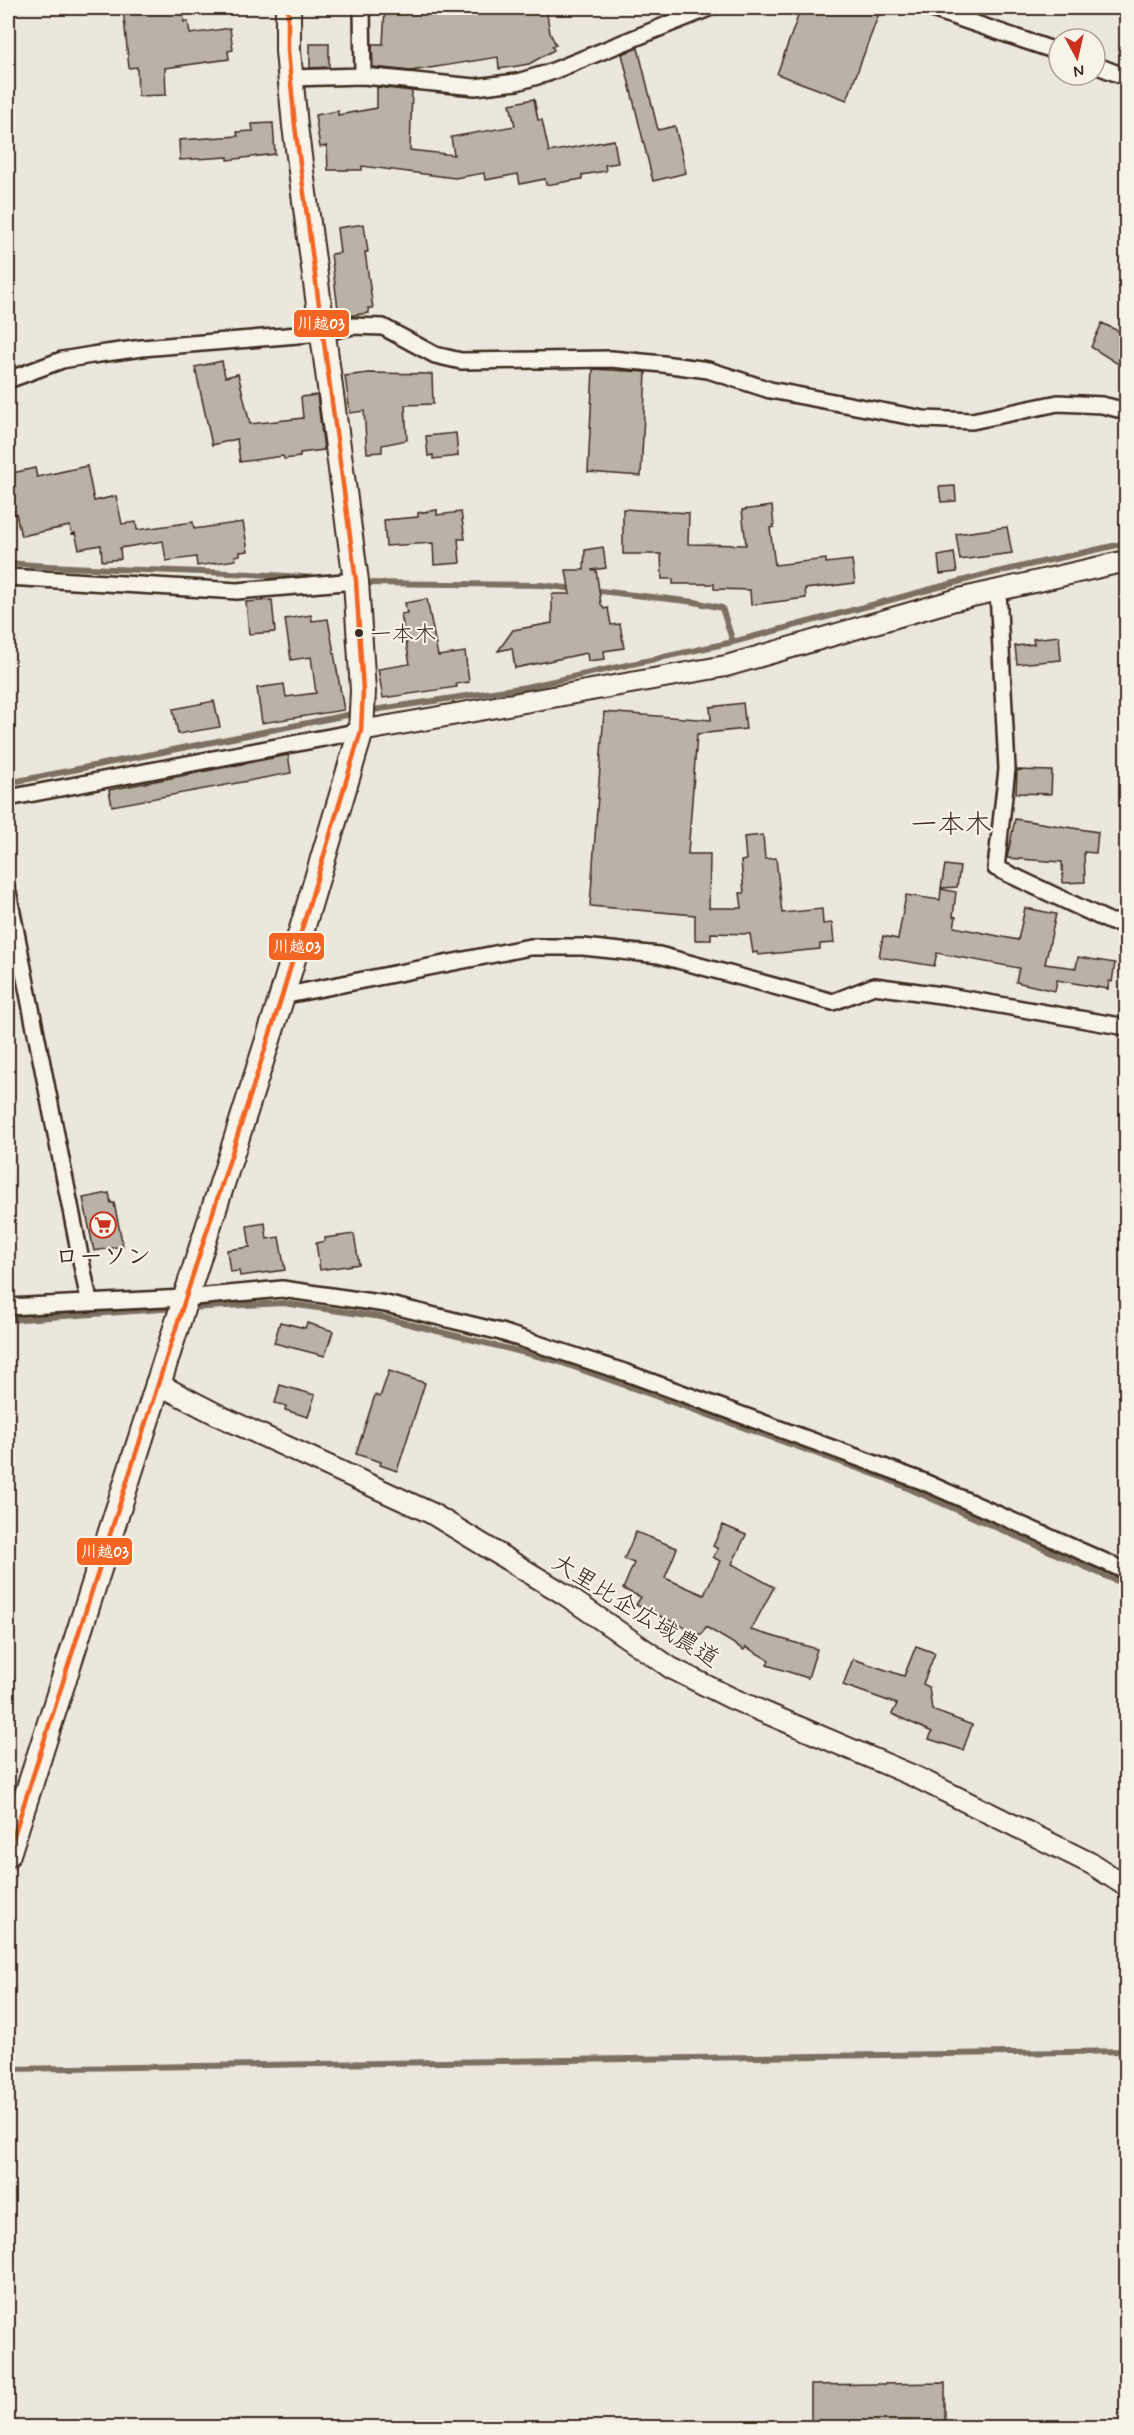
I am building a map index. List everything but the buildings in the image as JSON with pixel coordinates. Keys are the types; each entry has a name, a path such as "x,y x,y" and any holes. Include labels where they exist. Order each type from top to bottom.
{"main road":[{"path":"8,1854 156,1383 282,996 361,731 363,691 356,581 322,333 291,78 288,8"}],"street":[{"path":"363,8 363,76"},
{"path":"291,78 363,76 475,87 517,82 548,73 710,8"},
{"path":"929,8 1047,48"},
{"path":"1107,70 1126,77"},
{"path":"8,380 62,360 92,355 142,348 322,333 353,327 383,327 435,355 462,361 611,359 708,370 770,390 924,419 972,421 1058,403 1102,405 1126,411"},
{"path":"8,798 361,731 726,666 998,590 1126,561"},
{"path":"8,577 237,591 356,581"},
{"path":"998,590 1007,769 996,868 1111,922 1126,922"},
{"path":"8,892 88,1301"},
{"path":"282,996 530,947 583,947 659,955 833,1002 874,986 948,996 1126,1027"},
{"path":"8,1307 88,1301 184,1298 282,1289 386,1304 501,1332 624,1372 922,1481 1126,1571"},
{"name":"大里比企広域農道","path":"156,1383 222,1417 431,1513 564,1594 671,1668 731,1698 916,1777 1092,1864 1126,1886"}],"waterway":[{"path":"367,711 526,687 733,642 984,575 1126,543"},
{"path":"8,563 312,578"},
{"path":"361,583 542,585 575,589"},
{"path":"591,590 695,602 722,608 733,642"},
{"path":"8,783 357,713"},
{"path":"189,1308 283,1303 381,1317 557,1361 885,1478 1126,1585"},
{"path":"8,1320 176,1308"},
{"path":"8,2069 1126,2051"}],"transit line":[{"name":"川越03","path":"8,1854 282,996 361,731 363,691 356,581 295,126 288,51 288,8"}],"place":[{"name":"一本木","path":"359,633"},
{"name":"ローソン","path":"103,1225"}],"district":[{"name":"一本木","path":"951,824"}]}
